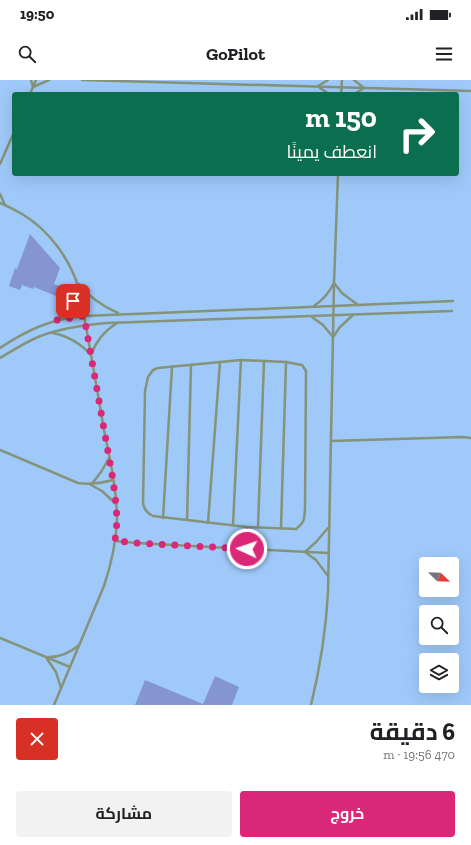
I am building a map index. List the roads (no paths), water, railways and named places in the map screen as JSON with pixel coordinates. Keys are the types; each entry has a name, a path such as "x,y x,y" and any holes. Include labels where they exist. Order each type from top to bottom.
{"lane":[{"path":"31,80 33,87"},
{"path":"31,92 36,80"},
{"path":"33,87 49,80"},
{"path":"82,80 471,91"},
{"path":"318,86 328,80"},
{"path":"341,92 342,80"},
{"path":"354,80 364,88"},
{"path":"318,86 326,92"},
{"path":"357,92 364,88"},
{"path":"0,164 12,137"},
{"path":"310,705 319,669 325,631 328,576 333,306 338,176"},
{"path":"0,194 6,205"},
{"path":"0,203 23,214 48,235 68,262 77,282 109,457 116,504 117,521 115,541 104,586 54,705"},
{"path":"77,282 93,299 120,314"},
{"path":"57,320 70,306 75,295 77,282"},
{"path":"334,282 342,293 358,305"},
{"path":"312,307 325,298 334,282"},
{"path":"0,348 38,327 57,320 84,316 453,301"},
{"path":"0,358 22,344 50,332 85,325 452,311"},
{"path":"333,337 340,327 353,315"},
{"path":"311,316 323,325 333,337"},
{"path":"91,355 101,337 118,323"},
{"path":"50,332 64,336 76,342 91,355"},
{"path":"233,525 241,360"},
{"path":"241,360 286,362 302,365 306,371 305,509 302,524 296,529 247,527 163,518 148,514 143,504 145,391 148,378 153,370 241,360"},
{"path":"258,527 264,361"},
{"path":"208,523 220,362"},
{"path":"281,528 286,362"},
{"path":"187,520 191,365"},
{"path":"163,518 172,367"},
{"path":"331,441 471,438"},
{"path":"0,450 78,483 91,484 113,480"},
{"path":"91,484 101,472 109,457"},
{"path":"91,484 107,494 116,504"},
{"path":"247,527 247,549"},
{"path":"305,552 329,527"},
{"path":"115,541 328,553"},
{"path":"305,552 320,565 328,576"},
{"path":"0,638 70,667"},
{"path":"45,657 55,657 65,654 79,645"},
{"path":"45,657 56,672 61,688"}]}
